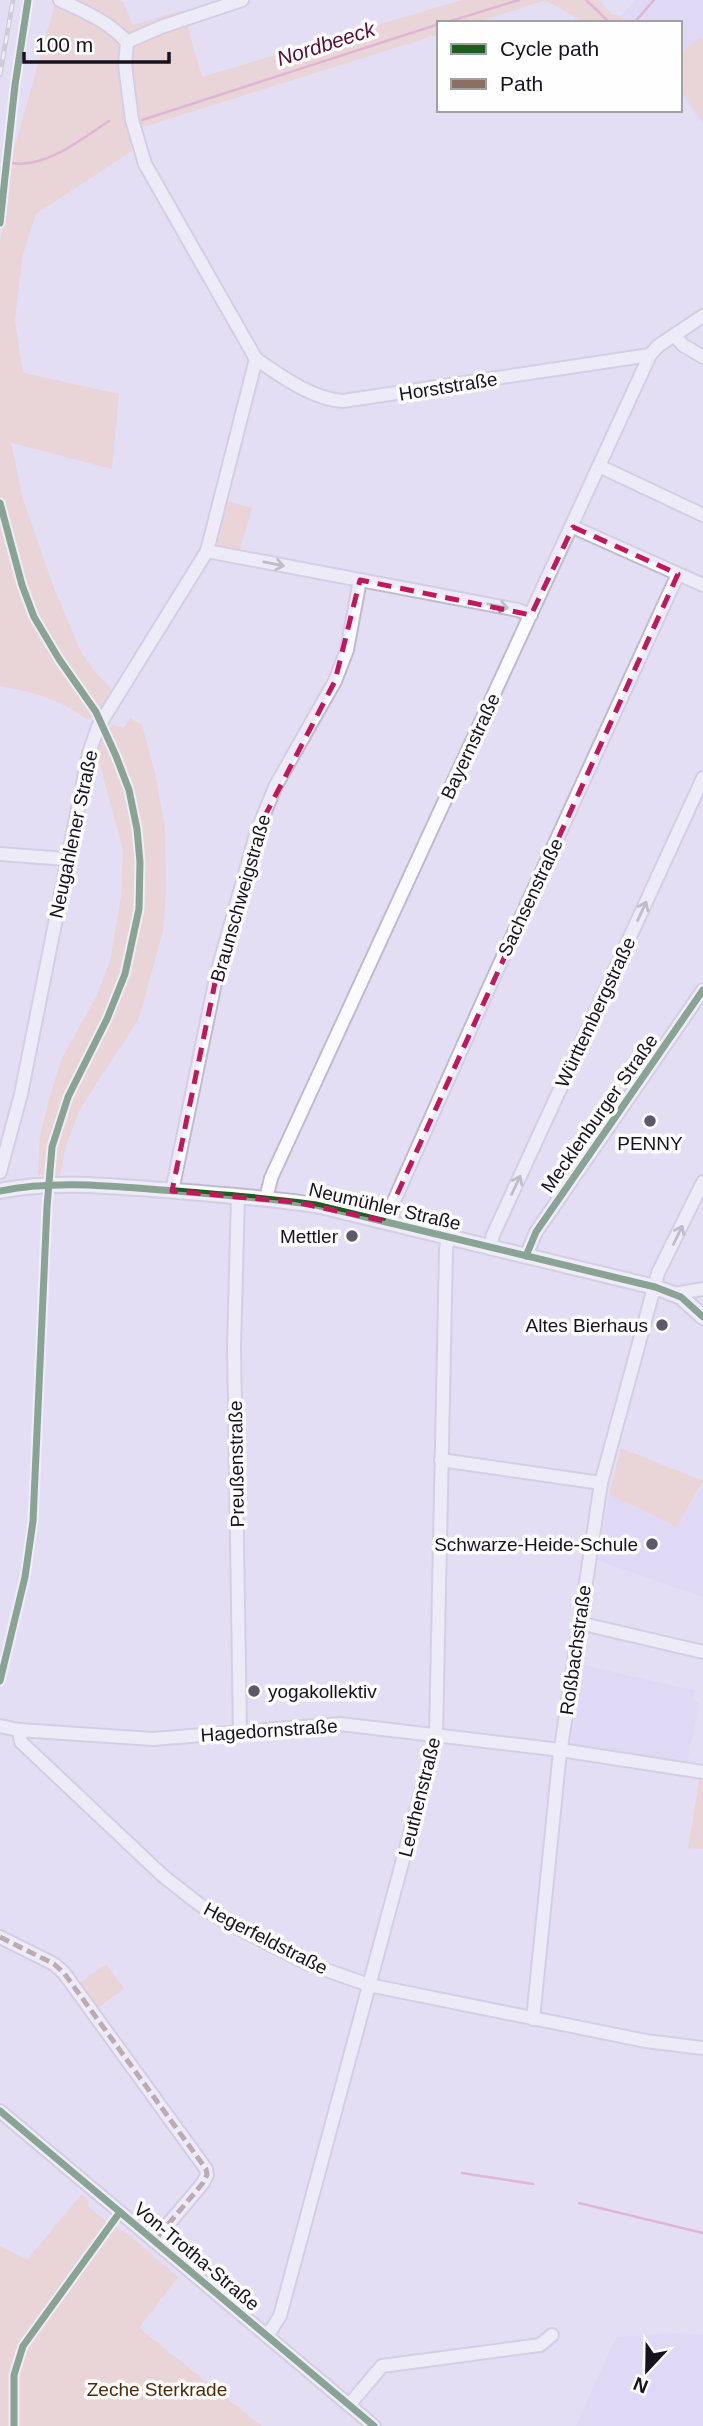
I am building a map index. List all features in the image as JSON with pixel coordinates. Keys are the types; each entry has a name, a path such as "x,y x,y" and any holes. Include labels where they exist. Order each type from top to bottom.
{"main road":[{"name":"Neumühler Straße","path":"0,1191 79,1186 238,1196 316,1205 656,1287 688,1301 703,1317"}],"street":[{"path":"60,0 97,17 111,26 127,43 125,65 132,120 145,164 256,359"},
{"path":"127,43 161,27 242,0"},
{"name":"Bayernstraße","path":"266,1199 271,1178 650,355 658,346 703,316"},
{"path":"674,335 683,345 703,357"},
{"name":"Horststraße","path":"256,359 308,390 331,400 343,401 650,355"},
{"name":"Neugahlener Straße","path":"0,1172 24,1083 89,752 98,727 207,551 256,359"},
{"path":"599,466 703,515"},
{"path":"573,527 703,585"},
{"path":"207,551 518,610 531,615"},
{"name":"Sachsenstraße","path":"385,1221 678,574"},
{"name":"Braunschweigstraße","path":"172,1191 217,973 257,831 276,785 335,681 347,650 360,580"},
{"name":"Württembergstraße","path":"490,1247 493,1235 703,778"},
{"path":"0,854 66,859"},
{"name":"Mecklenburger Straße","path":"526,1256 536,1232 703,990"},
{"name":"Roßbachstraße","path":"533,2020 561,1750 601,1483 658,1273 703,1182"},
{"name":"Preußenstraße","path":"238,1196 234,1347 240,1732"},
{"name":"Leuthenstraße","path":"267,2336 280,2316 436,1737 448,1237"},
{"path":"674,1294 703,1289"},
{"path":"442,1460 601,1483"},
{"path":"579,1623 703,1652"},
{"name":"Hagedornstraße","path":"0,1726 19,1730 153,1739 340,1724 561,1750 703,1772"},
{"name":"Hegerfeldstraße","path":"19,1730 21,1742 162,1875 217,1917 306,1963 369,1985 646,2042 703,2048"},
{"path":"0,1937 54,1964 64,1973 206,2169 203,2183 154,2241"},
{"name":"Von-Trotha-Straße","path":"0,2111 374,2426"},
{"path":"349,2405 382,2366 540,2345 552,2334"}],"highlighted area":[{"path":"573,527 678,574 385,1221 295,1202 172,1191 217,973 257,831 335,681 360,580 531,615"}],"shaded area":[{"path":"635,0 703,0 703,125 682,95 682,21 626,21 621,16"},
{"name":"Schwarze-Heide-Schule","path":"703,1484 703,1597 599,1561 609,1494 677,1527"},
{"path":"583,1665 694,1690 693,1700 699,1702 687,1763 571,1746"},
{"path":"675,2333 703,2335 703,2426 576,2426 616,2337"}],"green space":[{"path":"56,0 119,0 123,2 133,25 183,10 202,77 462,0 545,0 481,21 437,21 437,35 140,128 135,98 122,104 132,151 36,214 23,254 15,320 23,373 119,394 112,469 11,443 23,499 54,588 81,652 113,691 103,707 88,720 46,697 0,686 0,243 12,157"},
{"path":"545,0 598,0 613,15 621,16 626,21 582,21"},
{"path":"701,38 703,40 703,122 682,92 682,54"},
{"path":"224,500 252,508 239,552 221,549 215,542"},
{"path":"130,718 142,725 155,773 165,827 166,892 163,931 139,1018 79,1111 65,1149 60,1176 38,1175 40,1136 61,1060 96,997 110,961 121,897 123,850 97,754 102,733 113,725 124,728"},
{"path":"621,1448 703,1481 677,1527 609,1494"},
{"path":"700,1776 703,1777 703,1849 688,1848"},
{"path":"106,1964 124,1988 96,2010 77,1985"},
{"name":"Zeche Sterkrade","path":"81,2195 89,2201 88,2206 103,2219 128,2234 178,2277 139,2328 262,2426 0,2426 0,2246 27,2260"}],"waterway":[{"name":"Nordbeeck","path":"451,21 519,0"},
{"name":"Nordbeeck","path":"586,0 608,21"},
{"name":"Nordbeeck","path":"636,21 654,0"},
{"name":"Nordbeeck","path":"142,120 437,25"},
{"name":"Nordbeeck","path":"12,163 25,164 50,157 109,121"},
{"path":"462,2173 533,2184"},
{"path":"579,2203 703,2233"}],"railway":[{"path":"0,75 13,0"}],"marked path":[{"path":"0,1937 54,1964 64,1973 206,2169 207,2175 203,2183 154,2241"}],"cycle path":[{"path":"0,223 15,85 28,0"},
{"path":"0,503 22,585 34,617 96,712 116,756 129,790 140,862 139,909 125,974 107,1019 68,1097 52,1147 33,1521 25,1577 0,1681"},
{"path":"526,1256 536,1232 703,990"},
{"path":"0,1191 44,1185 88,1185 230,1195 316,1205 655,1287 681,1297 703,1317"},
{"path":"0,2111 374,2426"},
{"path":"14,2426 14,2375 23,2346 120,2212"}],"place":[{"name":"PENNY","path":"650,1121"},
{"name":"Mettler","path":"352,1236"},
{"name":"Altes Bierhaus","path":"662,1325"},
{"name":"Schwarze-Heide-Schule","path":"652,1544"},
{"name":"yogakollektiv","path":"254,1691"}]}
